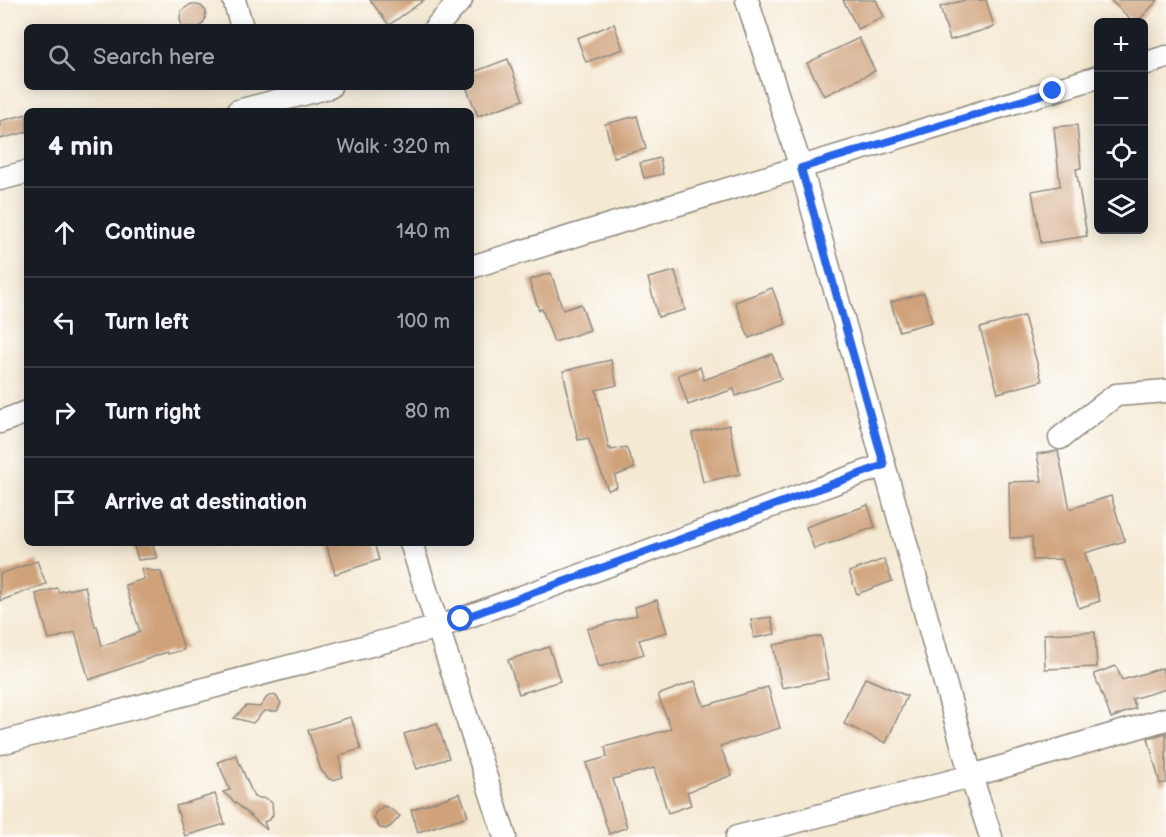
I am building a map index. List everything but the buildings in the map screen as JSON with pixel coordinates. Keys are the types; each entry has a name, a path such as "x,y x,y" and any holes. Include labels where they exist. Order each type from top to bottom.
{"street":[{"path":"234,0 241,24"},
{"path":"439,24 461,0"},
{"path":"747,0 801,168 971,776 991,837"},
{"path":"1148,62 1166,57"},
{"path":"474,266 1094,78"},
{"path":"245,108 264,100 315,90"},
{"path":"0,179 24,173"},
{"path":"1060,438 1116,394 1166,391"},
{"path":"0,422 24,413"},
{"path":"0,743 439,627 884,465"},
{"path":"412,546 505,837"},
{"path":"737,837 971,776 1166,719"}],"route":[{"path":"461,619 884,465 801,168 1053,91"}]}
